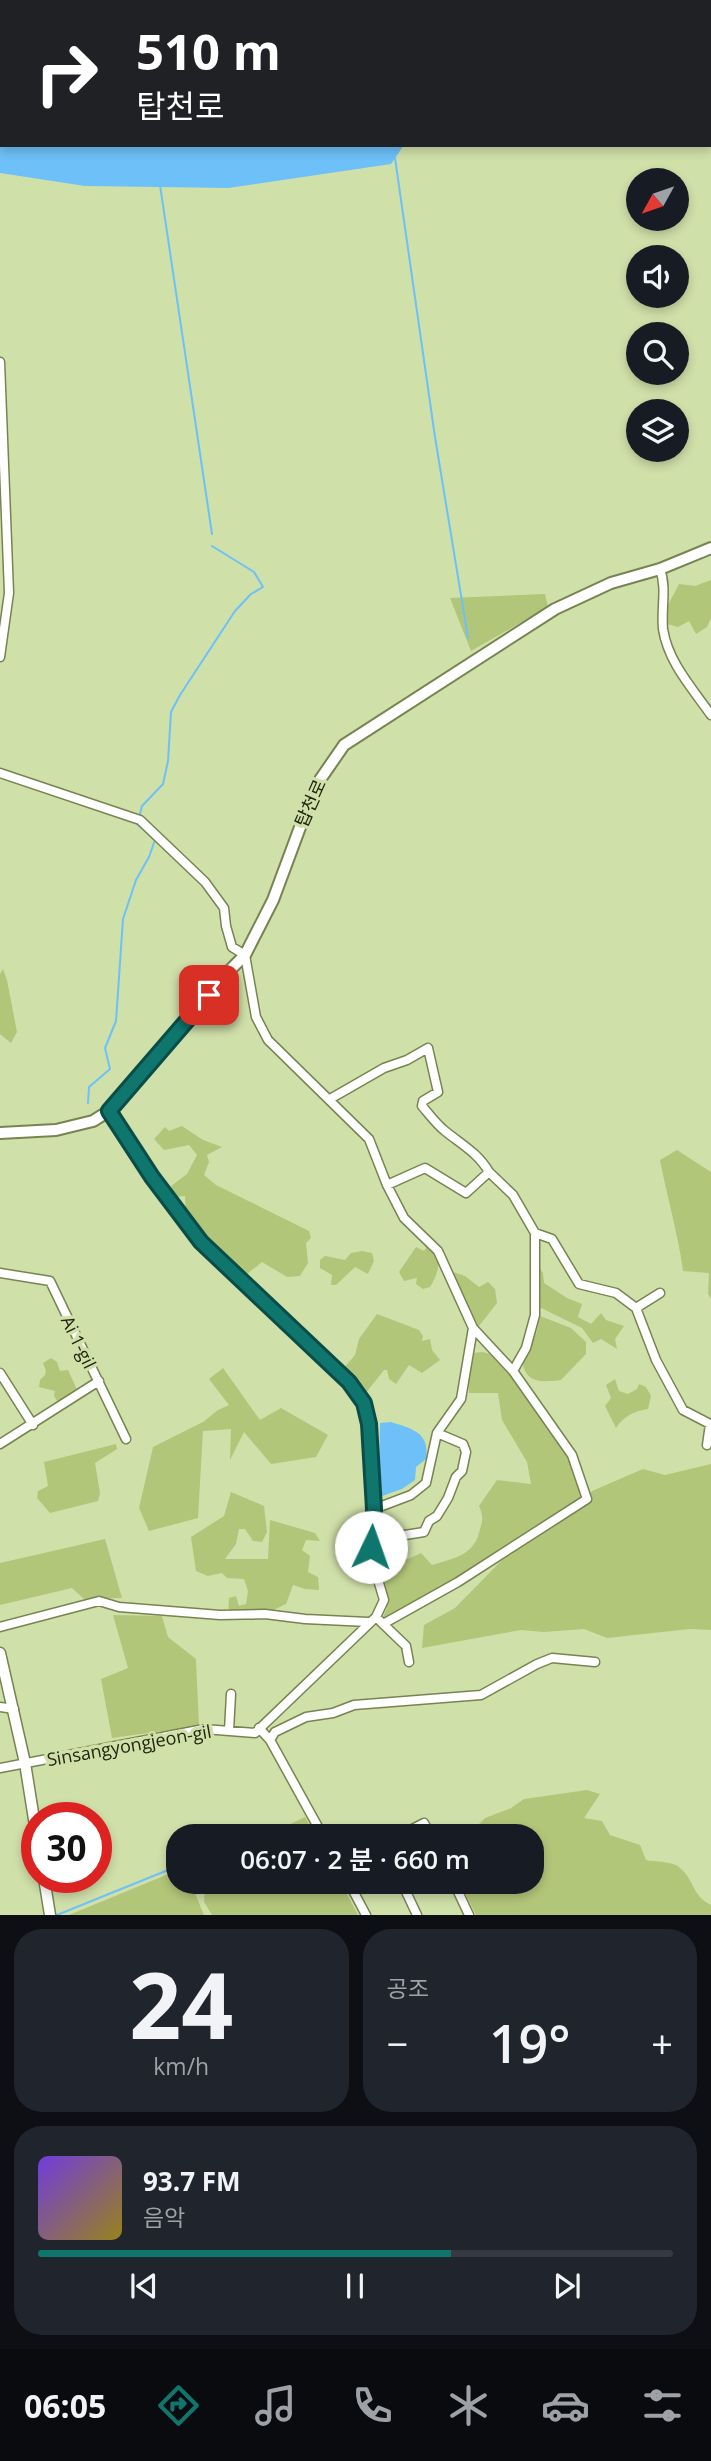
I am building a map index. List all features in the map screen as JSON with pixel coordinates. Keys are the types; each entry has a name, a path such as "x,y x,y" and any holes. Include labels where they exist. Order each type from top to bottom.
{"main road":[{"name":"탑천로","path":"0,1133 56,1130 93,1121 109,1111 245,955 273,900 315,787 344,745 555,609 611,583 660,569 711,548"}],"street":[{"path":"0,362 9,593 0,657"},
{"path":"660,569 665,581 663,629 671,659 711,715"},
{"path":"0,773 140,820 205,882 224,908 232,947 245,955 256,1017 268,1040 369,1139 387,1185 404,1218 438,1251 473,1328 513,1371 572,1455 587,1499 458,1582 383,1624"},
{"path":"330,1098 384,1068 407,1060 428,1048 438,1093 423,1101 422,1107 443,1129 482,1161 489,1172 513,1195 535,1233 535,1315 526,1348 513,1371"},
{"path":"109,1111 152,1177 201,1242 349,1382 364,1403 369,1424 374,1509 370,1541 384,1600 372,1620 259,1728 270,1741 316,1824"},
{"path":"387,1185 425,1168 466,1193 489,1172"},
{"path":"535,1233 552,1239 579,1284 616,1293 636,1308 656,1360 683,1410 710,1424 707,1445"},
{"name":"Ai 1-gil","path":"0,1273 50,1281 99,1381 0,1444"},
{"path":"636,1308 660,1293"},
{"path":"374,1509 411,1495 426,1483 437,1433 461,1399 473,1328"},
{"path":"0,1373 33,1425"},
{"path":"99,1381 126,1439"},
{"path":"371,1531 405,1535 424,1532 429,1521 437,1516 456,1477 462,1471 466,1452 463,1444 437,1433"},
{"path":"0,1627 99,1601 119,1607 220,1615 265,1614 305,1619 372,1620 383,1624 406,1646 409,1662"},
{"path":"0,1653 26,1763 32,1802"},
{"path":"270,1741 275,1732 306,1717 333,1713 354,1705 481,1695 552,1658 595,1662"},
{"path":"229,1731 231,1694"},
{"path":"0,1707 14,1709"},
{"name":"Sinsangyongjeon-gil","path":"0,1768 204,1729 255,1733 259,1728"},
{"path":"46,1893 50,1915"},
{"path":"355,1894 366,1915"},
{"path":"407,1894 417,1915"},
{"path":"459,1894 469,1915"}],"green space":[{"path":"711,580 711,618 707,627 696,634 689,621 678,627 668,624 666,609 679,584 695,586"},
{"path":"545,594 548,607 471,651 450,598"},
{"path":"3,969 17,1032 11,1043 0,1034 0,974"},
{"path":"182,1126 203,1140 222,1147 207,1155 209,1162 204,1175 216,1185 309,1231 311,1238 306,1243 308,1263 300,1276 287,1277 262,1262 247,1274 218,1252 199,1247 186,1227 185,1196 174,1197 171,1186 187,1174 197,1155 189,1145 164,1150 154,1139 165,1127 169,1131"},
{"path":"677,1150 711,1172 711,1299 708,1294 709,1273 683,1271 660,1160"},
{"path":"428,1245 436,1255 438,1265 430,1287 423,1289 416,1284 417,1278 404,1281 399,1272 416,1247 424,1251"},
{"path":"351,1253 372,1253 374,1261 368,1274 355,1267 336,1285 331,1285 332,1275 320,1268 320,1260 325,1256 345,1260"},
{"path":"537,1264 543,1273 544,1283 582,1304 578,1317 591,1324 601,1313 606,1320 624,1326 615,1339 617,1349 601,1339 593,1343 582,1328 537,1306"},
{"path":"441,1268 465,1276 479,1287 488,1282 495,1289 497,1303 479,1326 469,1329"},
{"path":"377,1314 419,1330 423,1336 422,1341 430,1339 432,1350 440,1360 422,1373 409,1365 396,1384 389,1379 387,1370 384,1370 365,1394 358,1391 342,1370 355,1355 359,1339"},
{"path":"540,1316 571,1328 586,1342 586,1354 561,1380 536,1380 526,1373 524,1367 522,1348 536,1334"},
{"path":"472,1353 490,1354 522,1388 568,1453 584,1498 506,1545 479,1572 403,1617 382,1619 387,1608 378,1569 383,1558 408,1559 421,1553 432,1565 463,1554 474,1545 482,1520 479,1506 497,1480 531,1484 527,1462 502,1420 498,1393 469,1393 468,1377"},
{"path":"51,1358 57,1362 60,1371 68,1370 78,1392 59,1404 54,1396 55,1391 39,1387 46,1371 43,1363"},
{"path":"223,1368 260,1420 281,1408 328,1435 316,1457 271,1464 244,1432 230,1460 231,1429 203,1431 198,1518 149,1531 139,1508 153,1447 203,1422 229,1405 209,1379"},
{"path":"615,1379 619,1391 628,1394 637,1389 639,1384 646,1387 651,1396 648,1409 630,1415 616,1428 605,1406 611,1398 606,1385"},
{"path":"116,1444 117,1449 95,1463 100,1493 98,1501 50,1513 37,1498 38,1491 48,1486 44,1462"},
{"path":"711,1464 711,1630 690,1629 607,1638 584,1629 544,1632 521,1630 422,1648 424,1625 455,1608 510,1552 583,1506 592,1491 643,1469 665,1475"},
{"path":"231,1492 264,1506 267,1532 262,1542 253,1541 245,1529 239,1529 236,1544 225,1559 268,1559 270,1520 315,1533 320,1541 306,1540 302,1550 310,1556 308,1572 318,1577 319,1590 293,1585 286,1604 261,1616 228,1617 229,1598 236,1596 239,1606 246,1604 248,1591 244,1579 227,1578 222,1573 208,1576 196,1571 191,1537 224,1516"},
{"path":"105,1539 122,1598 84,1599 72,1588 0,1605 0,1563"},
{"path":"113,1615 162,1616 168,1637 196,1659 199,1726 112,1738 101,1679 128,1668"},
{"path":"587,1790 600,1794 584,1818 602,1821 610,1835 640,1845 646,1860 679,1867 700,1897 711,1905 711,1915 476,1915 466,1894 544,1894 544,1824 479,1824 485,1818 511,1808 524,1799"},
{"path":"305,1817 309,1824 291,1824"},
{"path":"166,1875 166,1894 195,1894 204,1915 69,1915"},
{"path":"205,1894 347,1894 358,1915 212,1915 204,1902"}],"water":[{"path":"0,147 403,147 391,164 228,188 85,186 0,173"},
{"path":"391,1422 422,1437 427,1450 426,1459 416,1467 415,1480 402,1489 382,1496 379,1481 380,1423"}],"waterway":[{"path":"395,158 435,437 468,638"},
{"path":"160,185 212,534"},
{"path":"140,814 142,806 163,784 168,761 171,712 180,695 235,611 251,594 263,587 254,572 212,546"},
{"path":"88,1103 89,1087 110,1069 105,1048 116,1021 123,919 136,880 155,840 137,824"},
{"path":"57,1915 166,1871"}],"route":[{"path":"209,995 109,1111 152,1177 201,1242 349,1382 364,1403 369,1424 374,1509 371,1547"}]}
